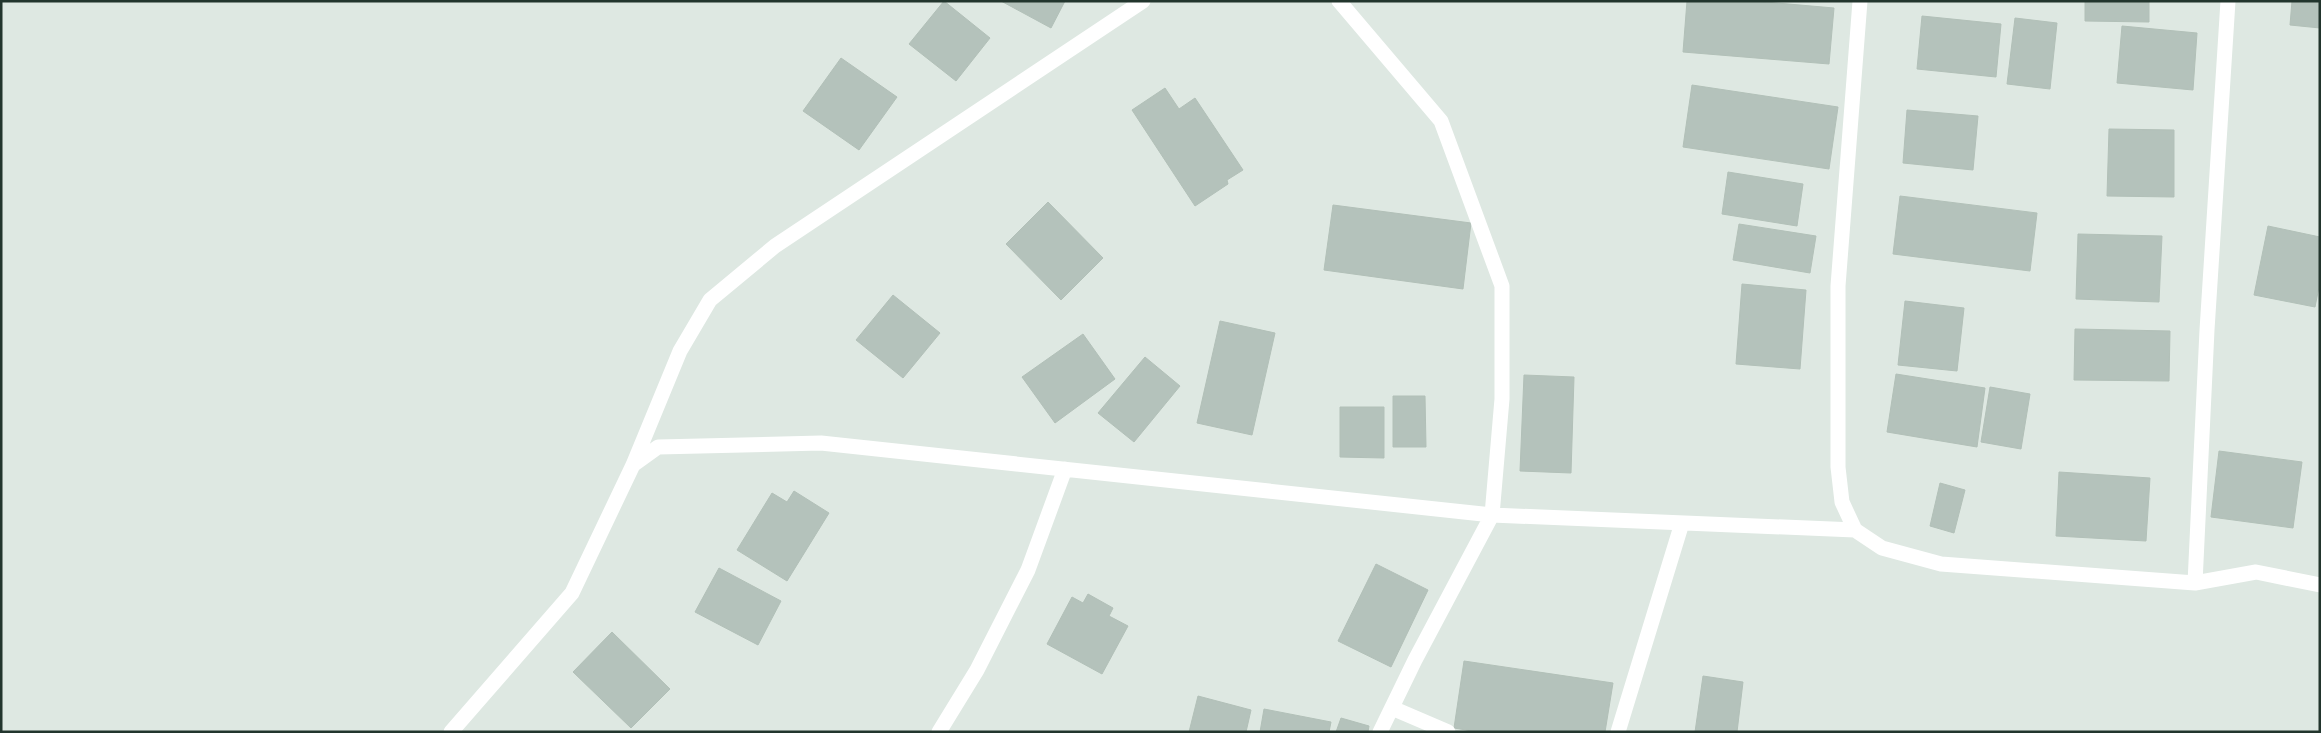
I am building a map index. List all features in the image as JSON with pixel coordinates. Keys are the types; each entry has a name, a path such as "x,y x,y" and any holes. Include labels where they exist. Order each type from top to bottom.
{"street":[{"path":"451,732 572,593 633,465 680,351 710,300 775,246 1142,1"},
{"path":"1339,1 1441,121 1502,286 1502,399 1492,515 1380,732"},
{"path":"1854,530 1842,502 1838,467 1838,296 1860,1"},
{"path":"2195,583 2206,330 2228,1"},
{"path":"633,465 658,447 821,443 1492,515 1854,530 1882,548 1941,564 2195,583 2256,572 2320,585"},
{"path":"939,732 977,670 1028,570 1065,469"},
{"path":"1618,732 1682,523"},
{"path":"1392,708 1448,732"}],"building":[{"path":"944,1 990,38 956,81 909,44"},
{"path":"1001,1 1065,1 1051,28"},
{"path":"1687,1 1754,1 1834,8 1829,64 1683,52"},
{"path":"2085,1 2149,1 2149,22 2085,21"},
{"path":"2292,1 2320,1 2320,28 2290,25"},
{"path":"1922,16 2001,24 1996,77 1917,69"},
{"path":"2015,18 2057,23 2050,89 2007,84"},
{"path":"2122,26 2197,33 2193,90 2117,83"},
{"path":"841,58 897,97 859,150 803,111"},
{"path":"1692,85 1838,107 1829,169 1683,147"},
{"path":"1165,88 1179,109 1195,98 1243,170 1227,180 1228,184 1195,206 1132,110"},
{"path":"1907,110 1978,116 1973,170 1903,163"},
{"path":"2109,129 2174,130 2174,197 2107,196"},
{"path":"1728,172 1803,184 1797,226 1722,214"},
{"path":"1900,196 2037,213 2030,271 1893,254"},
{"path":"1048,202 1103,258 1061,300 1006,244"},
{"path":"1333,205 1471,223 1463,289 1324,270"},
{"path":"1739,224 1816,236 1810,273 1733,260"},
{"path":"2268,226 2320,237 2320,282 2315,307 2254,295"},
{"path":"2078,234 2162,236 2159,302 2076,299"},
{"path":"1742,284 1806,290 1800,369 1736,364"},
{"path":"893,295 940,333 903,378 856,340"},
{"path":"1905,301 1964,308 1957,371 1898,365"},
{"path":"1220,321 1275,333 1252,435 1197,423"},
{"path":"2075,329 2170,331 2169,381 2074,380"},
{"path":"1083,334 1115,379 1055,423 1022,377"},
{"path":"1145,357 1180,386 1134,442 1098,413"},
{"path":"1896,374 1985,388 1977,447 1887,432"},
{"path":"1524,375 1574,377 1571,473 1520,471"},
{"path":"1990,387 2030,394 2021,449 1981,442"},
{"path":"1393,396 1425,396 1426,447 1393,447"},
{"path":"1340,407 1384,407 1384,458 1340,457"},
{"path":"2219,451 2302,462 2293,528 2211,517"},
{"path":"2059,472 2150,478 2146,541 2056,536"},
{"path":"1940,483 1965,490 1954,533 1930,526"},
{"path":"794,491 829,513 787,581 737,550 772,493 787,502"},
{"path":"1376,564 1428,590 1391,667 1338,641"},
{"path":"719,568 781,601 758,645 695,612"},
{"path":"1088,594 1113,608 1109,616 1128,626 1102,674 1047,644 1072,597 1083,603"},
{"path":"612,632 670,689 631,728 573,672"},
{"path":"1464,661 1613,683 1605,732 1478,732 1454,728"},
{"path":"1703,676 1743,682 1737,732 1695,732"},
{"path":"1198,696 1251,710 1246,732 1189,732"},
{"path":"1264,709 1331,722 1329,732 1260,732"},
{"path":"1341,718 1369,726 1368,732 1336,732"}]}
